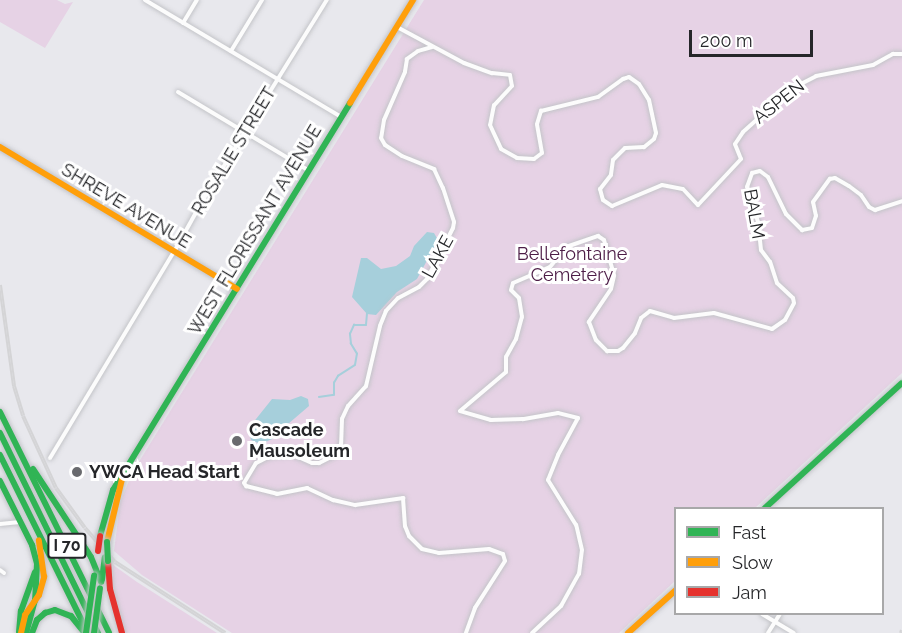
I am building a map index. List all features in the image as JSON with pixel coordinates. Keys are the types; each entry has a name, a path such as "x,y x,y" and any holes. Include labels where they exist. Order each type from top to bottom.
{"main road":[{"name":"WEST FLORISSANT AVENUE","path":"86,633 100,536 113,490 413,0"},
{"name":"SHREVE AVENUE","path":"0,147 237,289"},
{"path":"766,507 902,382"},
{"name":"I 70","path":"0,412 109,633"},
{"path":"0,433 96,633"},
{"name":"I 70","path":"0,455 86,633"},
{"path":"24,459 32,466 96,566 101,585"},
{"name":"WEST FLORISSANT AVENUE","path":"107,559 111,514 123,475"},
{"path":"0,481 32,545 37,564 35,600 26,633"},
{"path":"20,633 25,615 41,589 45,572 35,526"},
{"path":"96,633 101,585 107,559"},
{"path":"107,559 110,589 122,633"},
{"path":"20,633 19,618 37,564"},
{"path":"628,633 674,591"},
{"path":"32,633 37,620 45,613 55,610 71,616 86,633"}],"street":[{"path":"145,0 341,117"},
{"path":"183,23 197,0"},
{"path":"231,51 262,0"},
{"name":"ROSALIE STREET","path":"50,458 245,132 327,0"},
{"path":"397,27 432,47"},
{"name":"ASPEN","path":"432,47 478,69 508,73 511,76 512,86 494,105 490,125 501,149 517,158 534,159 540,156 542,147 537,124 539,112 598,97 623,79 634,80 644,89 649,100 656,133 654,139 644,147 625,148 617,154 611,175 602,184 601,197 612,206 662,185 670,185 690,194 698,205 741,159 735,144 758,116 806,80 873,65 901,53"},
{"name":"LAKE","path":"432,47 418,51 407,59 403,79 390,106 381,133 385,145 412,161 429,165 434,169 455,225 427,279 419,287 398,298 386,311 380,326 366,386 344,412 340,444 336,454 319,463 312,463 292,454 270,456 251,468 244,485 278,494 307,488 333,500 355,506 403,498 405,526 409,536 422,549 439,554 489,549 498,551 505,557 475,608 466,633"},
{"path":"178,92 308,170"},
{"name":"BALM","path":"532,633 552,617 568,597 579,574 580,538 576,525 548,480 558,455 578,418 558,413 523,420 491,420 460,411 506,372 506,357 516,339 522,317 519,298 511,290 517,280 550,267 566,247 586,239 602,237 613,270 613,284 591,315 590,327 602,346 613,352 621,350 634,333 641,318 648,312 674,318 714,313 766,329 780,324 792,308 793,298 777,283 770,262 761,250 758,222 749,197 749,178 757,170 768,177 786,214 802,230 812,228 815,208 813,202 832,178 849,186 861,195 869,207 875,210 902,201"},
{"path":"0,524 21,522"},
{"path":"764,615 794,633"},
{"path":"768,633 779,615"}],"green space":[{"path":"0,0 57,0 65,4 73,2 45,48 0,22"},
{"name":"Bellefontaine Cemetery","path":"424,0 902,0 902,373 756,507 674,507 674,582 619,633 232,633 142,575 114,551 120,503 132,473"},
{"path":"113,565 217,633 124,633 112,588"}],"water":[{"path":"427,232 434,233 438,240 417,279 397,292 376,315 367,314 352,297 361,258 367,258 381,269 396,266 410,256 414,246"},
{"path":"301,396 308,399 309,406 288,424 281,435 261,444 251,440 248,429 272,399 290,400"}],"waterway":[{"path":"319,397 334,395 334,383 338,376 355,365 357,354 351,344 350,334 354,325 366,325 367,314"}],"railway":[{"path":"0,285 14,386 23,416 56,488 85,528 115,562 225,633"}],"traffic: fast":[{"path":"100,536 113,490 350,103"},
{"path":"766,507 902,383"},
{"path":"0,412 109,633"},
{"path":"0,433 98,633"},
{"path":"0,455 88,633"},
{"path":"33,469 91,557 101,582"},
{"path":"0,481 32,545 37,564 35,600 26,633"},
{"path":"107,542 108,561"},
{"path":"102,580 105,557"},
{"path":"19,632 21,611 35,572"},
{"path":"86,633 94,576"},
{"path":"94,633 100,588"},
{"path":"32,633 37,620 45,613 55,610 71,616 83,631"}],"traffic: slow":[{"path":"350,103 413,0"},
{"path":"0,147 237,289"},
{"path":"107,542 122,479"},
{"path":"21,633 25,615 39,595 44,577 39,540"},
{"path":"628,633 674,592"}],"traffic: jam":[{"path":"98,551 100,536"},
{"path":"108,561 110,589 122,633"}],"place":[{"name":"Cascade Mausoleum","path":"237,441"},
{"name":"YWCA Head Start","path":"77,472"}]}
